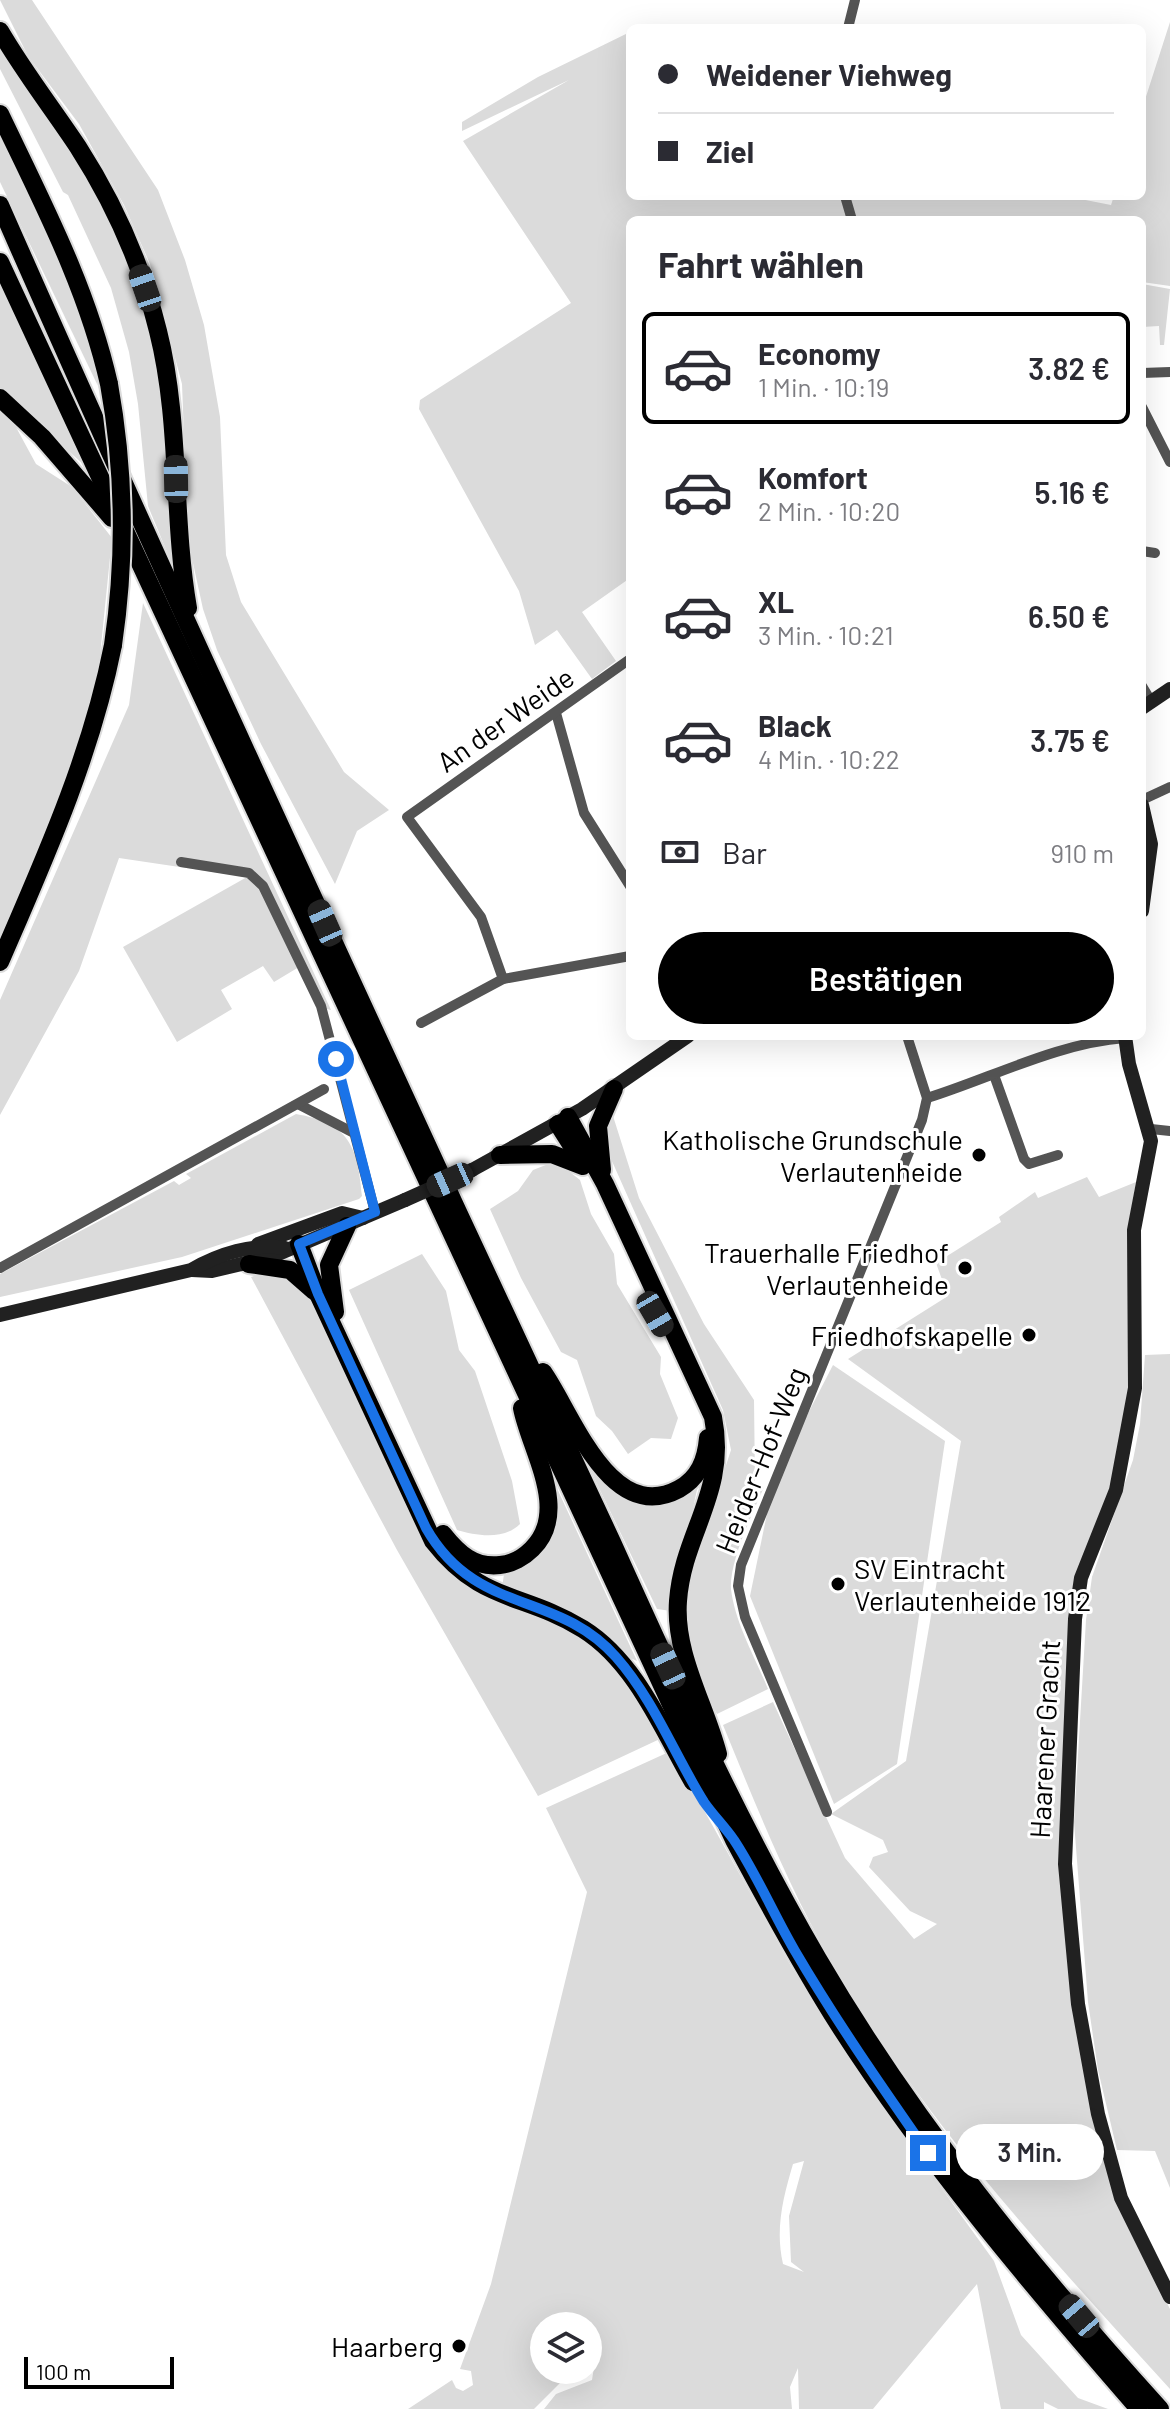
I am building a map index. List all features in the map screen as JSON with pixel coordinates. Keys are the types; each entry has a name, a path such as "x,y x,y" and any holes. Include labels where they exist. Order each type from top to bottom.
{"highway":[{"path":"0,31 101,185 120,224 151,305 169,386 179,553 193,635"},
{"path":"0,962 75,785 96,720 113,645 121,578 123,513 119,449 97,332 76,273 1,116"},
{"path":"0,205 193,635 731,1799 821,1965 904,2093 989,2209 1160,2409"},
{"path":"0,262 734,1840 840,2025 928,2153 1022,2273 1139,2409"},
{"path":"0,398 72,470 135,549"},
{"path":"605,1184 598,1126 614,1089"},
{"path":"511,1327 550,1381 599,1465 611,1478 634,1492 655,1495 676,1491 694,1477 704,1462 708,1436 698,1397 640,1289 563,1121"},
{"path":"563,1121 605,1184 713,1417 717,1441 713,1488 684,1571 678,1610 685,1658 712,1730 731,1799"},
{"path":"500,1155 552,1154 585,1168"},
{"path":"335,1312 329,1265 362,1219"},
{"path":"298,1245 335,1312 442,1532 468,1560 491,1566 510,1563 527,1553 547,1525 545,1485 525,1421 516,1372"},
{"path":"298,1245 433,1541 457,1569 480,1586 567,1620 604,1644 646,1698 705,1803 734,1840"},
{"path":"251,1256 290,1270 318,1294"}],"main road":[{"path":"1146,704 1170,689"},
{"path":"1146,821 1151,844 1146,881"},
{"path":"0,1315 191,1270 212,1271 251,1256 298,1245 472,1170 563,1121 682,1040"},
{"path":"1125,1040 1129,1064 1151,1129"},
{"name":"Haarener Gracht","path":"1151,1129 1134,1230 1137,1342 1130,1430 1116,1490 1081,1578 1075,1619 1065,1864 1078,2004 1098,2114 1121,2198 1170,2297"},
{"path":"251,1256 269,1238 342,1213 362,1219"}],"street":[{"path":"849,24 855,0"},
{"path":"1146,373 1170,372"},
{"path":"1146,415 1170,462"},
{"path":"1146,552 1155,553"},
{"name":"An der Weide","path":"503,979 481,917 407,817 626,662"},
{"path":"556,713 584,813 626,880"},
{"path":"1146,800 1170,787"},
{"path":"181,862 249,873 263,886 321,1006 353,1133 362,1219"},
{"path":"421,1023 503,979 626,957"},
{"path":"908,1040 927,1098 1105,1040"},
{"path":"994,1075 1024,1159 1029,1164 1058,1155"},
{"path":"0,1268 324,1089"},
{"name":"Heider-Hof-Weg","path":"827,1812 745,1617 738,1586 741,1565 765,1501 796,1423 827,1362 894,1195 927,1098"},
{"path":"298,1104 353,1133"},
{"path":"1151,1129 1170,1131"}],"shaded area":[{"path":"0,0 32,0 158,190 185,260 204,325 220,417 226,555 241,602 344,772 389,810 357,831 335,884 261,744 217,650 203,609 188,540 182,384 150,264 124,205 79,124 28,56"},
{"path":"1170,22 1170,286 1146,283 1146,216 626,216 626,581 582,612 616,661 592,679 557,630 535,645 519,591 419,409 420,400 571,303 463,141 569,80 462,131 462,122 538,77 626,34 626,200 1085,200 1111,205 1113,200 1146,200 1146,97"},
{"path":"0,41 71,144 116,226 134,272 163,377 174,569 148,506 138,404 129,352 111,288 68,195 63,192 0,69"},
{"path":"0,127 45,221 71,286 98,386 0,182"},
{"path":"0,285 83,464 0,390"},
{"path":"1146,285 1170,289 1164,345 1160,345 1159,326 1146,327"},
{"path":"0,408 11,418 36,464 72,487 112,538 97,685 63,797 0,943"},
{"path":"143,603 331,1010 319,1007 299,967 274,982 263,966 221,990 232,1009 177,1042 123,947 247,877 119,858 79,971 0,1115 0,1000 129,705"},
{"path":"296,1114 328,1123 347,1139 360,1178 362,1196 359,1199 182,1257 0,1297 0,1274 174,1181 179,1185 191,1178 186,1174"},
{"path":"613,1116 639,1198 704,1324 754,1400 755,1483 764,1487 738,1551 731,1589 741,1627 768,1689 717,1714 693,1668 683,1621 689,1578 731,1450 723,1410 607,1150 606,1126"},
{"path":"556,1161 580,1180 591,1214 614,1254 617,1284 661,1357 660,1374 678,1418 671,1439 651,1438 628,1454 612,1431 596,1416 577,1360 561,1352 521,1278 490,1209 518,1191 533,1170"},
{"path":"1087,1177 1099,1197 1136,1182 1128,1229 1130,1387 1111,1488 1089,1540 1060,1820 1073,2005 1136,2243 1170,2309 1170,2389 997,2194 916,2091 879,2038 809,1920 778,1856 723,1725 773,1702 845,1858 914,1939 937,1924 910,1911 869,1867 873,1857 888,1852 883,1840 831,1814 906,1761 961,1441 848,1359 948,1296 936,1263 1001,1222 999,1217 1035,1192 1038,1198"},
{"path":"422,1254 446,1291 459,1350 475,1371 512,1481 520,1524 506,1533 482,1535 457,1530 349,1290"},
{"path":"268,1271 298,1280 327,1318 432,1546 462,1584 573,1630 609,1655 662,1738 538,1796 397,1550 251,1277"},
{"path":"1170,1354 1170,2188 1155,2151 1117,2150 1098,2070 1088,2002 1074,1822 1086,1620 1092,1577 1133,1460 1140,1424 1145,1355"},
{"name":"SV Eintracht Verlautenheide 1912","path":"833,1365 945,1441 897,1764 834,1804 750,1596 769,1504 802,1425"},
{"path":"587,1463 636,1498 698,1485 671,1611 657,1609"},
{"path":"548,1469 637,1661 628,1657 595,1627 502,1588 504,1574 537,1558 553,1535 555,1505"},
{"path":"671,1751 792,1968 880,2103 994,2261 1021,2335 1078,2398 1108,2409 1058,2409 1044,2402 1044,2409 1001,2409 977,2284 873,2409 799,2409 798,2368 790,2387 792,2409 544,2409 556,2394 582,2384 602,2384 602,2312 530,2312 530,2384 559,2384 534,2409 408,2409 452,2380 456,2388 463,2391 473,2385 471,2371 460,2369 491,2284 587,1892 546,1808","holes":["804,2161 789,2216 791,2262 804,2272 783,2264 780,2238 783,2201 793,2164"]}],"place":[{"name":"Katholische Grundschule Verlautenheide","path":"979,1155"},
{"name":"Trauerhalle Friedhof Verlautenheide","path":"965,1268"},
{"name":"Friedhofskapelle","path":"1029,1335"},
{"name":"SV Eintracht Verlautenheide 1912","path":"838,1584"},
{"name":"Haarberg","path":"459,2346"}],"route":[{"path":"336,1059 375,1212 299,1244 318,1294 433,1541 450,1563 473,1582 586,1630 617,1658 646,1698 705,1803 734,1840 840,2025 928,2153"}]}
